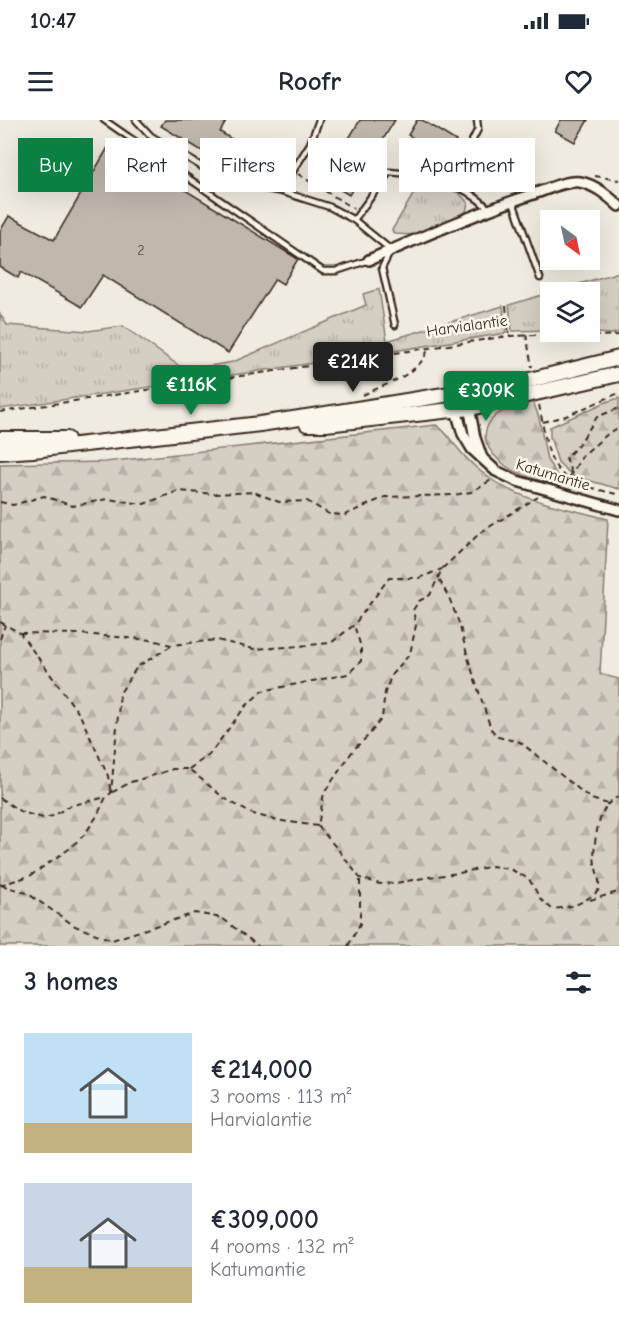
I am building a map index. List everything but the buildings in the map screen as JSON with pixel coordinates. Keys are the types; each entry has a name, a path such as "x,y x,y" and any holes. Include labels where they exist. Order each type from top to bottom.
{"main road":[{"path":"0,452 260,424 518,383 619,358"},
{"path":"260,424 326,424 463,409 619,374"},
{"path":"0,439 125,440"}],"street":[{"path":"369,260 512,201 565,183 578,182 593,186 619,206"},
{"name":"Katumantie","path":"466,391 463,434 472,449 496,471 517,481 619,510"},
{"name":"Katumantie","path":"451,393 463,409"}],"lane":[{"path":"104,120 323,272 336,271 369,260"},
{"path":"136,120 151,136 200,166"},
{"path":"296,166 310,144 319,120"},
{"path":"474,138 478,129 477,120"},
{"path":"354,220 389,172 399,173"},
{"path":"283,192 330,207 354,220 391,250 382,268 395,326"},
{"path":"466,192 478,198 490,210"},
{"path":"512,201 540,278"}],"path":[{"path":"296,173 354,209"},
{"path":"506,306 509,336"},
{"path":"526,334 533,372"},
{"name":"Harvialantie","path":"0,412 509,336 567,334 619,336"},
{"path":"364,395 415,368 421,363 428,348"},
{"path":"543,422 566,416 619,393"},
{"path":"538,399 552,461 562,474 572,481 619,495"},
{"path":"572,473 566,457 578,447 597,417 619,408"},
{"path":"568,479 583,455 610,432 619,428"},
{"path":"0,502 13,505 44,496 73,506 107,499 144,504 178,491 214,494 254,492 279,502 307,501 329,514 345,515 385,497 454,495 471,492 503,475"},
{"path":"318,826 324,793 354,749 382,718 385,692 392,674 410,654 416,625 413,610 419,601 430,595 442,569 481,532 537,497"},
{"path":"20,633 80,634 152,640 171,645 217,640 254,649 330,643 354,625 389,578 419,578 442,569"},
{"path":"438,577 459,623 491,729 498,737 520,742 591,799 608,804"},
{"path":"0,622 20,633 80,715 108,776 111,794"},
{"path":"0,639 5,625"},
{"path":"0,798 21,812 43,818 53,816 69,806 106,797 131,782 173,769 189,769 209,755 245,707 262,691 348,674 361,661 361,647 354,625"},
{"path":"111,794 120,693 137,668 171,645"},
{"path":"189,769 224,798 250,813 275,820 318,826 360,878 380,884 493,866 512,870 529,879 541,900 552,909 571,907 587,900 619,893"},
{"path":"0,885 30,876 69,849 85,834 106,797"},
{"path":"587,900 598,891 600,881 594,862 597,827 605,807 613,799 619,797"},
{"path":"348,946 360,924 360,878"},
{"path":"0,885 27,893 75,926 112,940 195,913 222,918 258,946"}],"green space":[{"path":"415,192 456,192 468,203 466,212 416,235 394,234 392,230"},
{"path":"619,272 619,332 600,333 600,282 586,282"},
{"path":"379,289 387,341 503,306 506,333 0,409 0,314 7,325 88,331 123,326 185,370 233,362 366,305 363,294"},
{"path":"540,296 540,330 512,331 509,305"},
{"path":"619,398 619,489 573,476 567,471 558,462 550,437 550,427"},
{"path":"533,401 539,418 547,460 559,478 554,484 511,469 493,455 487,444 485,433 488,424 495,416 518,404"},
{"path":"436,425 444,431 472,464 497,483 527,497 608,519 600,674 619,679 619,946 0,946 0,464 105,462"}]}
